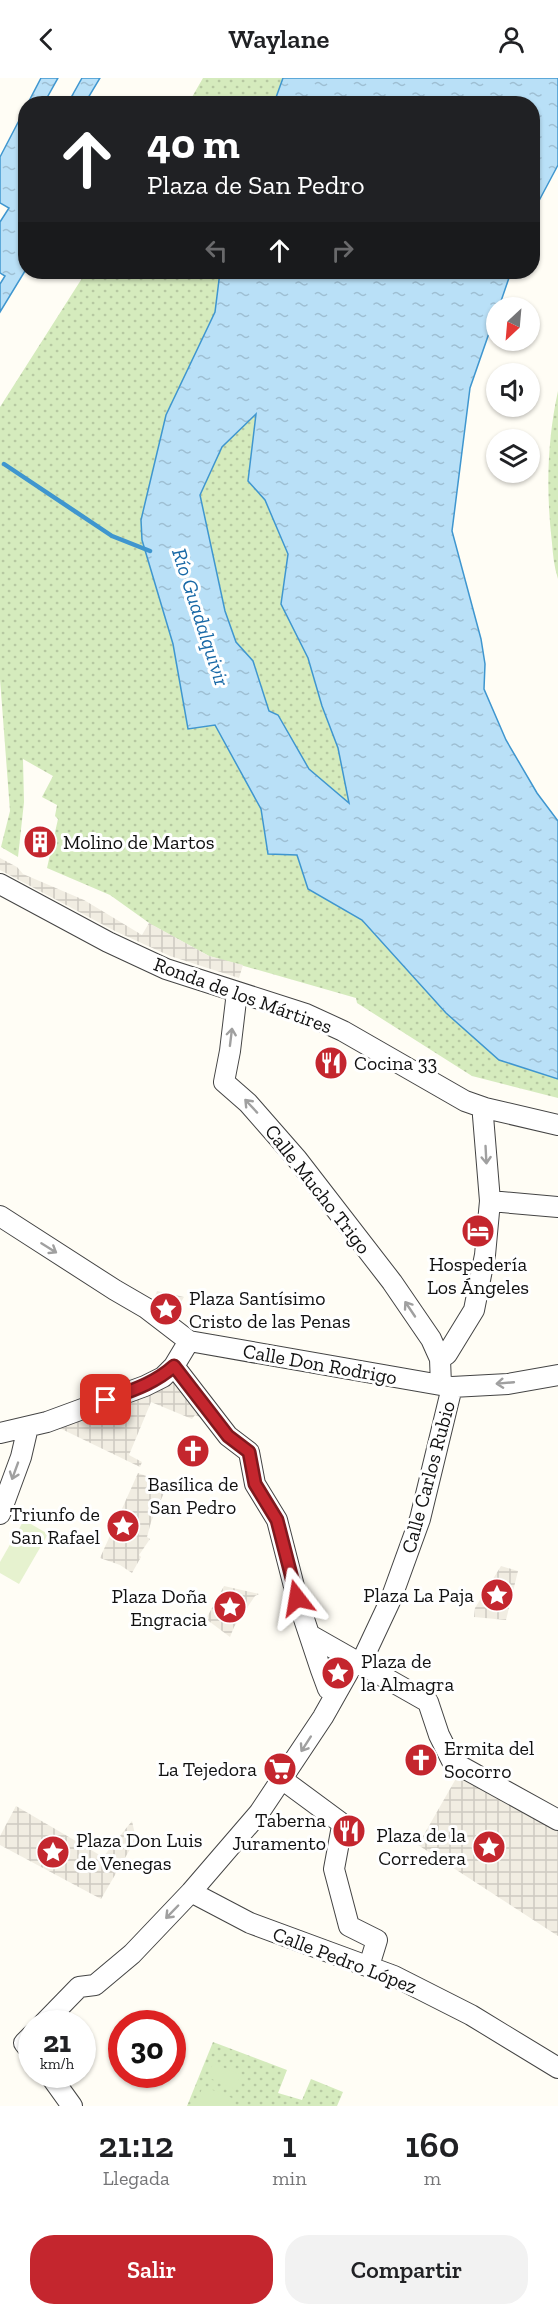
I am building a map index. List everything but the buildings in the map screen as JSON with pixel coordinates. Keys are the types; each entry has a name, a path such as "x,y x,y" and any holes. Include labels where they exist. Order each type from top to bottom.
{"street":[{"name":"Ronda de los Mártires","path":"0,884 108,942 166,969 306,1014 343,1031 441,1089 485,1108 558,1125"},
{"name":"Calle Mucho Trigo","path":"237,992 224,1082 248,1103 331,1202 392,1282 440,1359 446,1386"},
{"path":"440,1359 447,1354 474,1310 485,1255 490,1201 483,1116 485,1108"},
{"path":"490,1201 558,1207"},
{"path":"0,1216 146,1308 189,1341 174,1366 163,1377 145,1386 47,1422 0,1433"},
{"name":"Calle Don Rodrigo","path":"189,1341 446,1386 508,1384 558,1375"},
{"path":"174,1366 228,1436 249,1452 255,1484 277,1520 297,1598 328,1689 336,1694"},
{"name":"Calle Carlos Rubio","path":"357,1663 391,1599 420,1519 446,1386"},
{"path":"0,1514 21,1457 28,1427"},
{"path":"310,1635 410,1694 428,1702 439,1735 457,1764 558,1820"},
{"path":"57,2010 79,1987 95,1985 132,1954 191,1892 259,1813 283,1780 357,1663"},
{"path":"283,1780 335,1818 342,1826 334,1869 349,1926 377,1940 369,1966"},
{"name":"Calle Pedro López","path":"191,1892 250,1923 394,1976 471,2015 558,2068"},
{"path":"59,2088 72,2106"}],"green space":[{"path":"203,78 283,78 277,96 193,96"},
{"path":"82,279 219,279 215,312 166,415 142,540 173,644 188,728 215,725 262,809 268,854 297,855 308,889 362,920 446,1013 499,1060 558,1079 558,1098 472,1076 357,1003 356,998 209,956 152,925 110,895 47,868 58,819 55,816 57,805 42,797 53,776 23,759 24,802 18,857 1,847 10,811 0,679 0,407"},
{"path":"558,391 558,579 553,552 548,486 554,410"},
{"path":"256,413 248,481 265,500 288,554 281,604 308,658 322,706 338,748 349,803 309,769 278,715 269,711 253,661 236,642 225,611 200,495 222,447"},
{"path":"24,1520 48,1534 19,1584 0,1573 0,1562"},
{"path":"213,2042 287,2070 278,2093 302,2100 311,2079 343,2092 337,2106 187,2106"},
{"path":"213,2063 241,2075 235,2089 207,2077"},
{"path":"203,2086 232,2098 229,2106 195,2106"}],"shaded area":[{"path":"0,858 17,867 23,874 84,900 142,935 149,923 209,956 243,965 239,978 170,956 115,931 0,870"},
{"name":"Plaza Santísimo Cristo de las Penas","path":"157,1291 184,1297 170,1321 152,1306"},
{"path":"173,1376 212,1422 195,1415 192,1419 151,1402 129,1455 142,1462 140,1467 47,1422"},
{"path":"138,1473 168,1484 151,1522 147,1537 150,1539 139,1555 141,1557 132,1573 120,1565 100,1558"},
{"name":"Plaza La Paja","path":"501,1566 518,1571 506,1620 474,1617 475,1608"},
{"name":"Plaza Doña Engracia","path":"224,1586 259,1594 255,1596 234,1627 230,1637 206,1619"},
{"name":"Plaza de la Corredera","path":"466,1761 558,1812 558,1936 418,1845"},
{"name":"Plaza Don Luis de Venegas","path":"16,1806 103,1857 132,1821 136,1839 101,1899 0,1845 0,1836"}],"water":[{"path":"41,78 58,78 48,96 32,96"},
{"path":"82,78 100,78 89,96 72,96"},
{"path":"283,78 558,78 558,165 540,199 540,96 277,96"},
{"path":"18,122 18,279 20,279 0,312 0,284 5,276 0,273 0,222 9,208 0,203 0,157"},
{"name":"Río Guadalquivir","path":"219,279 509,279 502,297 486,297 486,342 470,388 452,531 481,639 485,664 484,689 506,740 537,793 558,821 558,1079 499,1060 446,1013 362,920 308,889 297,855 268,854 261,809 215,725 188,729 173,644 142,540 141,520 166,415 215,312","holes":["256,414 248,481 265,500 288,554 281,604 308,658 322,706 338,748 349,803 309,769 278,715 269,711 253,661 236,642 225,611 200,495 222,447"]}],"waterway":[{"path":"4,464 112,536 150,551"}],"place":[{"name":"Molino de Martos","path":"40,842"},
{"name":"Cocina 33","path":"331,1063"},
{"name":"Hospedería Los Ángeles","path":"478,1231"},
{"name":"Plaza Santísimo Cristo de las Penas","path":"166,1309"},
{"name":"Basílica de San Pedro","path":"193,1451"},
{"name":"Triunfo de San Rafael","path":"123,1526"},
{"name":"Plaza La Paja","path":"497,1595"},
{"name":"Plaza Doña Engracia","path":"230,1607"},
{"name":"Plaza de la Almagra","path":"338,1673"},
{"name":"Ermita del Socorro","path":"421,1760"},
{"name":"La Tejedora","path":"280,1769"},
{"name":"Taberna Juramento","path":"349,1831"},
{"name":"Plaza de la Corredera","path":"489,1847"},
{"name":"Plaza Don Luis de Venegas","path":"53,1852"}],"route":[{"path":"106,1400 163,1377 174,1366 228,1436 249,1452 255,1484 277,1520 297,1598"}]}
